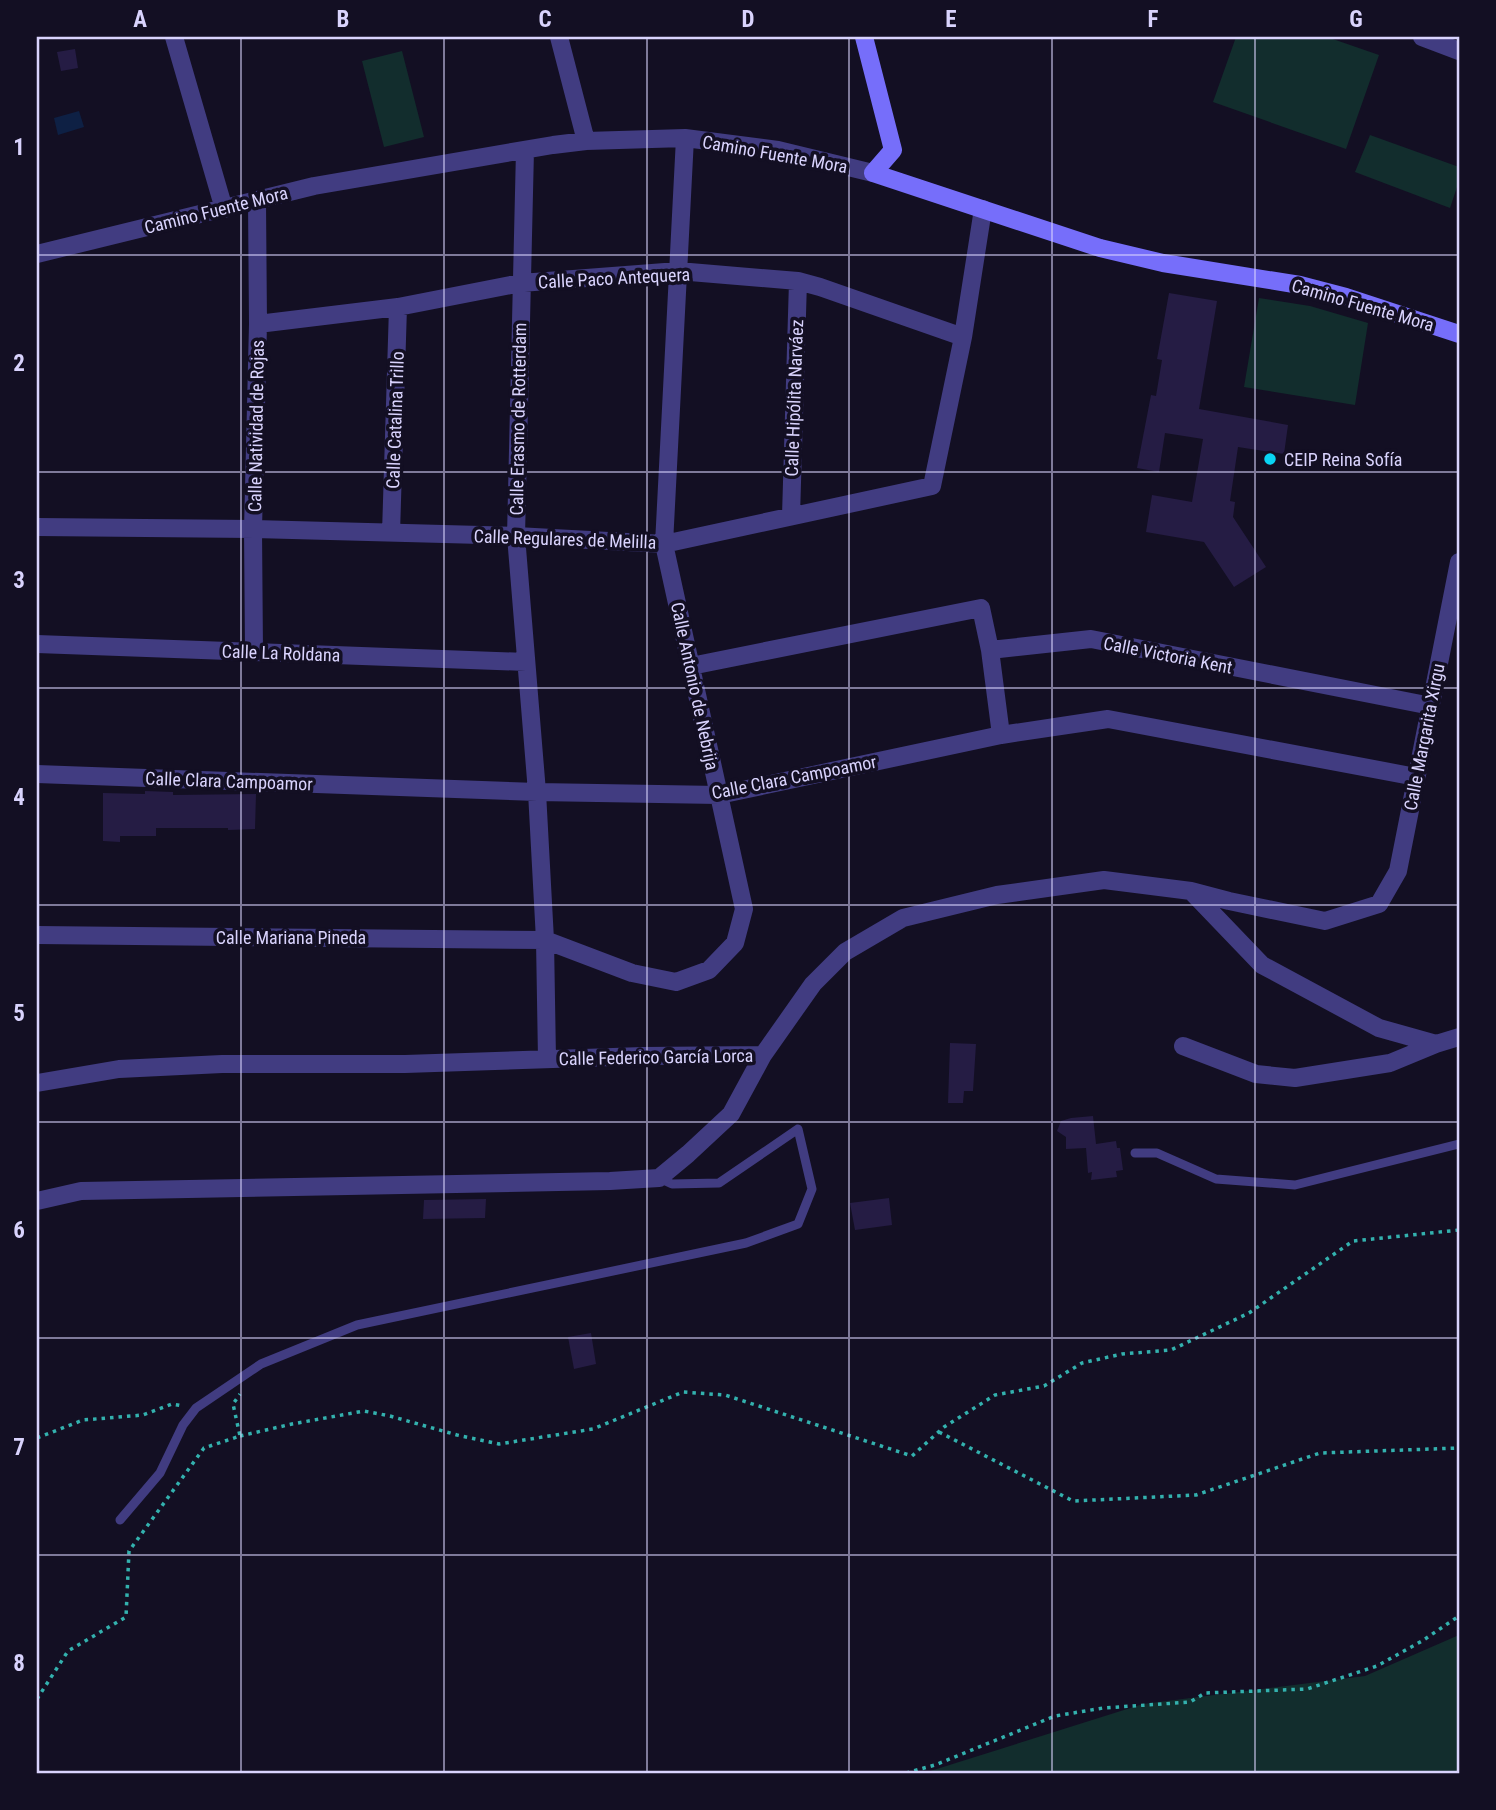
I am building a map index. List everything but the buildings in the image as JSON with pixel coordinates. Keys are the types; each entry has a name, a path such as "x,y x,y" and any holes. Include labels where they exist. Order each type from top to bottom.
{"street":[{"path":"174,37 224,209"},
{"path":"559,37 586,141"},
{"path":"864,37 893,150 873,173"},
{"path":"1422,37 1459,51"},
{"name":"Camino Fuente Mora","path":"37,254 314,186 586,141 685,138 778,150 873,173 1100,248 1163,263 1300,285 1346,296 1459,334"},
{"name":"Calle Antonio de Nebrija","path":"545,940 632,973 676,982 709,970 736,943 744,909 664,544 685,138"},
{"name":"Calle Erasmo de Rotterdam","path":"524,150 516,536 537,792 545,940"},
{"name":"Calle Natividad de Rojas","path":"254,652 257,201"},
{"name":"Calle Regulares de Melilla","path":"37,527 516,536 664,544 932,485 963,337 983,209"},
{"name":"Calle Paco Antequera","path":"258,324 398,307 521,283 678,271 798,281 963,337"},
{"name":"Calle Hipólita Narváez","path":"791,516 798,281"},
{"name":"Calle Catalina Trillo","path":"391,533 398,307"},
{"name":"Calle Margarita Xirgu","path":"1398,871 1459,562"},
{"path":"691,666 981,608 990,650 1001,735"},
{"name":"Calle Victoria Kent","path":"990,650 1091,639 1431,706"},
{"name":"Calle La Roldana","path":"37,644 526,662"},
{"name":"Calle Clara Campoamor","path":"37,774 537,792 719,795 1001,735 1108,719 1416,777"},
{"name":"Calle Federico García Lorca","path":"37,1083 119,1069 209,1064 405,1064 763,1055 813,984 845,951 903,918 998,895 1104,880 1191,891 1325,921 1379,904 1398,871"},
{"path":"1191,891 1262,965 1379,1028 1436,1044"},
{"name":"Calle Mariana Pineda","path":"37,935 545,940"},
{"path":"545,940 547,1059"},
{"path":"1183,1046 1255,1074 1295,1078 1390,1063 1459,1037"},
{"path":"37,1201 81,1191 596,1182 659,1178 730,1114 763,1055"}],"lane":[{"path":"120,1520 160,1473 183,1425 196,1408 261,1364 357,1325 746,1243 798,1224 812,1189 798,1129 719,1183 672,1184 659,1178"},
{"path":"1135,1153 1157,1153 1216,1179 1295,1185 1459,1144"}],"path":[{"path":"37,1699 68,1651 126,1617 129,1551 204,1448 240,1436 364,1411 499,1444 593,1429 683,1392 725,1395 912,1456 944,1426 995,1395 1044,1386 1082,1363 1122,1354 1171,1350 1250,1313 1353,1241 1459,1230"},
{"path":"240,1436 233,1404 261,1364"},
{"path":"37,1438 83,1420 144,1415 172,1404 196,1408"},
{"path":"939,1432 1073,1501 1196,1495 1320,1453 1459,1448"},
{"path":"906,1773 935,1765 1055,1716 1103,1708 1190,1702 1205,1693 1307,1689 1377,1666 1422,1642 1459,1616"}],"green space":[{"path":"1236,37 1327,37 1379,55 1346,149 1213,102"},
{"path":"402,51 424,137 384,147 362,61"},
{"path":"1370,135 1459,167 1459,181 1450,208 1355,172"},
{"path":"1259,298 1310,306 1368,323 1355,405 1244,387"},
{"path":"1459,1635 1459,1773 924,1773 1143,1704 1365,1676"}],"water":[{"path":"79,111 84,127 58,135 54,118"}],"place":[{"name":"CEIP Reina Sofía","path":"1270,459"}]}
